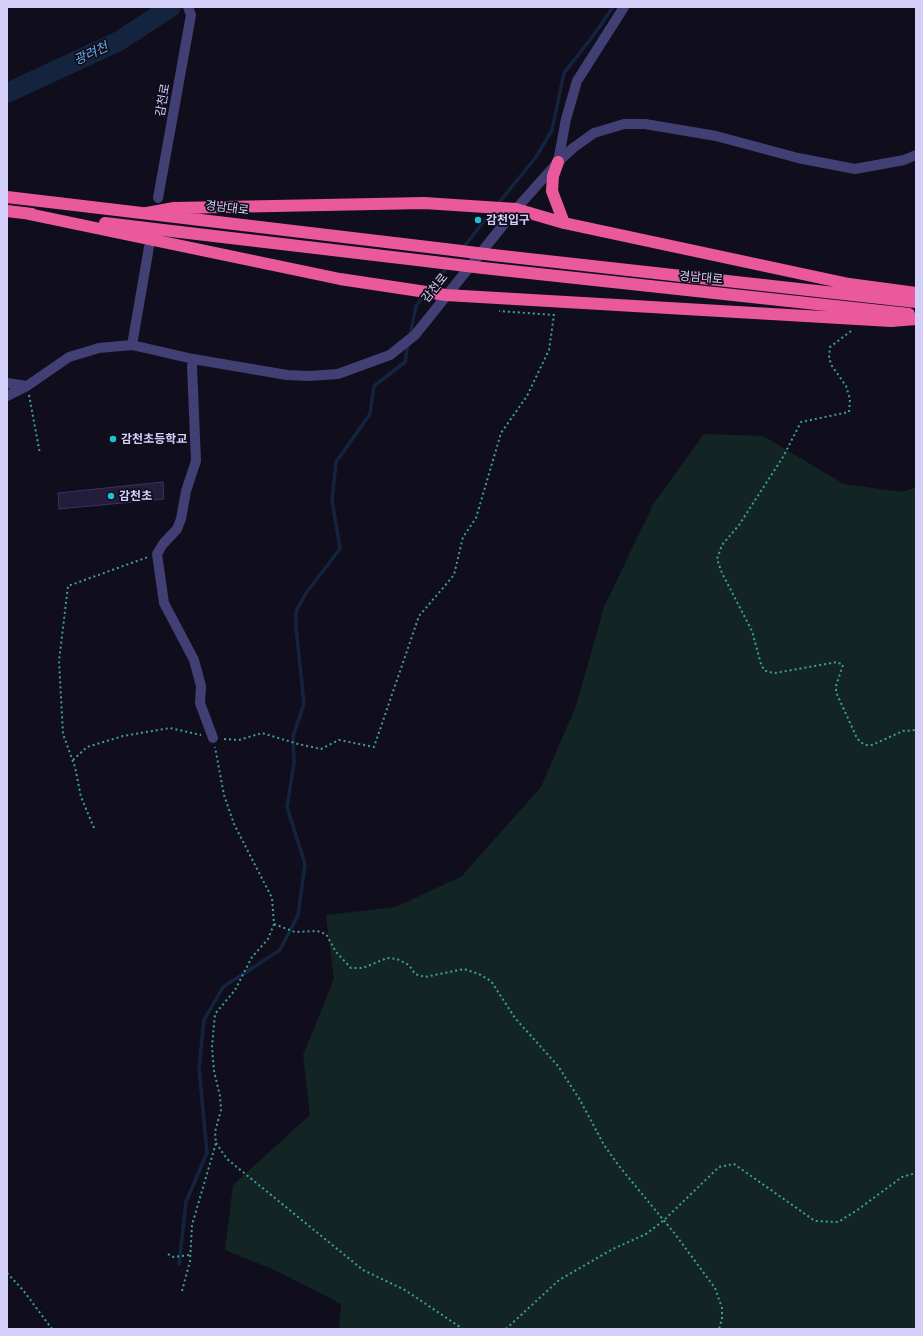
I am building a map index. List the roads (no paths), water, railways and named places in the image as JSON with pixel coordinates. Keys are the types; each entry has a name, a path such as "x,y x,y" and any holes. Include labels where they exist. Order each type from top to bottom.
{"highway":[{"path":"558,162 553,176 552,191 564,223"},
{"name":"경남대로","path":"7,197 493,255 916,302"},
{"path":"147,213 174,208 424,203 516,209 564,223 849,284 916,293"},
{"path":"7,211 24,213 340,279 440,294 868,320 891,321 916,318"},
{"name":"경남대로","path":"24,213 482,268 916,315"}],"street":[{"name":"감천로","path":"158,198 191,15 188,7"},
{"path":"558,162 566,119 577,81 624,7"},
{"name":"감천로","path":"7,396 27,386 69,357 99,348 132,345 193,359 287,375 338,374 390,355 415,335 440,294 558,162 573,148 594,134 624,124 638,124 716,136 798,158 855,169 904,160 916,155"},
{"path":"132,345 149,247"},
{"path":"193,359 192,367 196,461 186,491 181,520 177,529 163,544 157,554 164,603 194,660 201,686 200,703 213,738"},
{"path":"7,382 27,386"}],"waterway":[{"name":"광려천","path":"7,93 119,41 171,7"},
{"path":"497,205 536,157 552,130 564,73 593,36 613,7"},
{"path":"462,249 493,210"},
{"path":"429,289 448,266"},
{"path":"410,336 416,306 425,294"},
{"path":"179,1264 186,1202 207,1153 199,1068 204,1020 223,987 280,950 298,915 305,864 287,807 294,763 293,736 304,704 296,627 296,611 306,593 340,549 332,500 336,462 370,414 374,386 405,362 408,344"}],"place":[{"name":"감천입구","path":"478,220"},
{"name":"감천초등학교","path":"113,439"},
{"name":"감천초","path":"111,496"}]}
